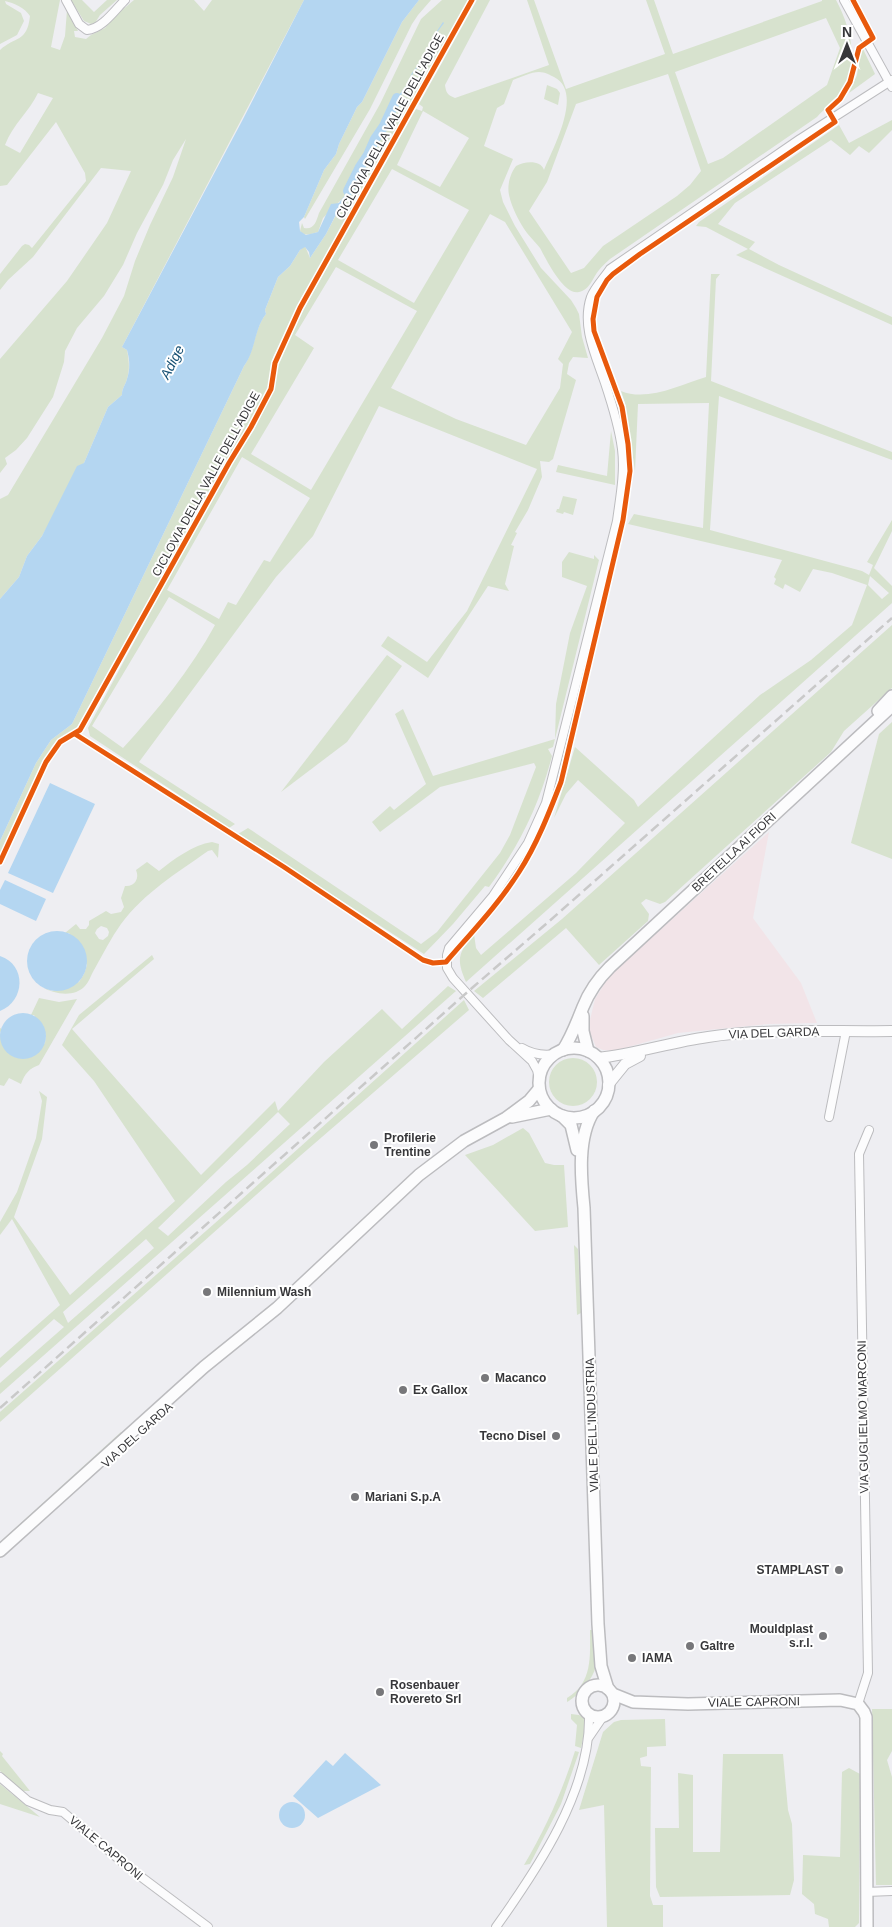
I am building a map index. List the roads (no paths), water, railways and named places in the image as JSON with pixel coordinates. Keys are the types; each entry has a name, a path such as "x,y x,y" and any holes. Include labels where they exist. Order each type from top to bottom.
{"main road":[{"path":"835,758 892,696"},
{"name":"BRETELLA AI FIORI","path":"559,1052 570,1039 594,986 610,967 892,706"},
{"name":"BRETELLA AI FIORI","path":"584,1005 582,1031 588,1051"},
{"path":"559,1052 571,1048 588,1051 598,1058 604,1066 608,1084"},
{"name":"VIA DEL GARDA","path":"0,1559 420,1175 464,1141 506,1118 529,1101 539,1084 544,1064 559,1052"},
{"path":"539,1084 543,1100 556,1112"},
{"name":"VIA DEL GARDA","path":"506,1118 531,1112 556,1112 578,1117 594,1111 602,1103 608,1084"},
{"name":"VIALE DELL'INDUSTRIA","path":"594,1111 587,1122 584,1133 582,1184 598,1624 601,1666 611,1692"},
{"name":"VIALE DELL'INDUSTRIA","path":"556,1112 571,1125 576,1139 578,1157"},
{"name":"VIA DEL GARDA","path":"0,1551 204,1367 273,1311"},
{"path":"601,1666 591,1686 586,1689 582,1699 584,1709 589,1715 606,1715 615,1702 611,1692"},
{"name":"VIALE CAPRONI","path":"591,1686 602,1685 611,1692 633,1702 688,1704 840,1700 858,1704"},
{"name":"VIALE CAPRONI","path":"606,1715 633,1702"},
{"path":"858,1704 866,1717 867,1927"}],"street":[{"path":"66,0 79,24 87,30 92,30 101,24 126,0"},
{"path":"539,1084 537,1070 532,1061 509,1040 453,978 447,968 447,955 449,948 492,896 528,843 546,803 616,521 622,482 622,450 616,420 590,342 588,325 591,299 597,286 610,269 832,117 891,83 846,1"},
{"name":"VIA DEL GARDA","path":"598,1058 619,1056 681,1042 732,1034 892,1031"},
{"path":"830,1116 846,1032"},
{"path":"509,1040 533,1054 546,1055 559,1052"},
{"name":"VIA DEL GARDA","path":"608,1084 625,1064 658,1048"},
{"name":"VIA GUGLIELMO MARCONI","path":"858,1704 868,1673 859,1154 869,1130"},
{"name":"VIALE DELL'INDUSTRIA","path":"578,1157 582,1184"},
{"path":"496,1927 543,1857 574,1793 589,1737 589,1715"},
{"path":"589,1737 606,1715"},
{"name":"VIALE CAPRONI","path":"0,1777 28,1801 50,1810 63,1812 128,1868 208,1927"},
{"path":"866,1892 892,1891"}],"water":[{"name":"Adige","path":"304,0 419,0 402,22 362,102 357,107 336,154 324,170 304,217 299,222 300,231 306,235 318,232 331,204 339,203 348,191 326,234 310,258 309,252 305,247 300,250 290,266 278,277 248,360 72,724 51,740 36,763 0,841 0,599 19,577 27,556 42,536 77,466 84,463 108,407 122,395 128,375 129,358 127,350 122,347"},
{"path":"443,22 432,49 413,73 405,91 391,110 412,73 431,48 437,31"},
{"path":"50,783 95,804 53,893 8,873"},
{"path":"5,880 46,899 36,921 0,904 0,890"},
{"path":"57,931 74,936 82,944 87,961 82,978 74,986 57,991 40,986 32,978 27,961 32,944 40,936"},
{"path":"0,956 15,967 20,983 14,999 0,1011"},
{"path":"23,1013 36,1017 42,1023 46,1036 42,1049 36,1055 23,1059 10,1055 4,1049 0,1036 4,1023 10,1017"},
{"path":"345,1753 381,1785 318,1818 293,1796 326,1760 333,1766"},
{"path":"292,1802 301,1806 305,1815 301,1824 292,1828 283,1824 279,1815 283,1806"}],"waterway":[{"path":"348,191 375,139 384,126 397,98"}],"railway":[{"path":"0,1408 892,618"}],"place":[{"name":"Profilerie Trentine","path":"374,1145"},
{"name":"Milennium Wash","path":"207,1292"},
{"name":"Macanco","path":"485,1378"},
{"name":"Ex Gallox","path":"403,1390"},
{"name":"Tecno Disel","path":"556,1436"},
{"name":"Mariani S.p.A","path":"355,1497"},
{"name":"STAMPLAST","path":"839,1570"},
{"name":"Mouldplast s.r.l.","path":"823,1636"},
{"name":"Galtre","path":"690,1646"},
{"name":"IAMA","path":"632,1658"},
{"name":"Rosenbauer Rovereto Srl","path":"380,1692"}]}
